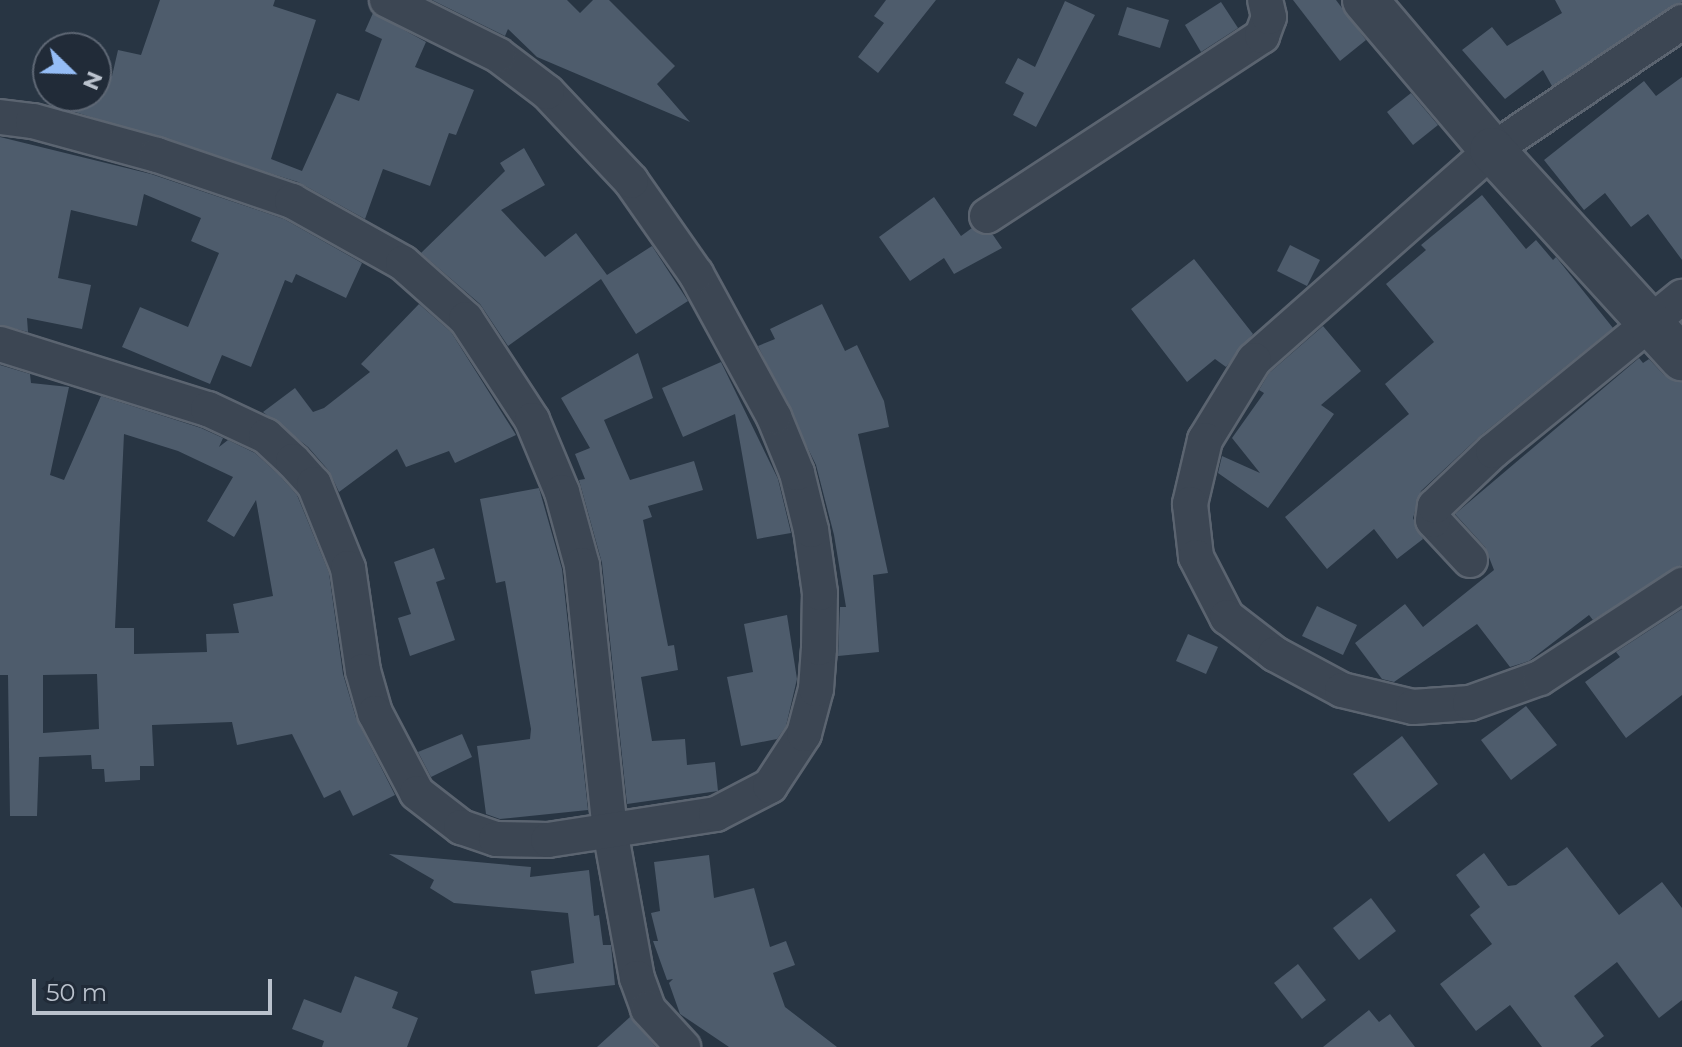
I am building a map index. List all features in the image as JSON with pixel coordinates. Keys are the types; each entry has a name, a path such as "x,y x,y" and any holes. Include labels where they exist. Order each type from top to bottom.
{"street":[{"path":"0,344 208,409 266,436 314,484 348,568 367,693 417,793 434,811 496,839 548,840 716,814 770,786 804,734 816,689 820,593 797,473 742,352 696,274 631,181 547,92 498,55 387,0"},
{"path":"987,216 1262,36 1269,17 1265,0"},
{"path":"1365,0 1492,150 1666,310 1682,358"},
{"path":"1682,22 1492,150 1254,360 1205,440 1190,504 1196,557 1227,617 1275,654 1342,690 1413,707 1470,703 1540,678 1682,585"},
{"path":"0,117 157,155 292,201 403,263 466,319 532,420 562,492 582,565 610,830 637,978 648,1009 683,1047"},
{"path":"1470,560 1433,520 1435,506 1666,310"}],"building":[{"path":"160,0 275,0 273,6 316,20 271,159 302,171 337,93 359,101 382,39 365,31 373,13 426,42 415,67 474,90 456,135 449,133 430,186 383,169 365,219 298,182 75,112 112,112 112,76 118,50 141,55"},
{"path":"432,0 567,0 580,13 593,0 609,0 675,66 657,84 690,122 537,57 508,29 505,36"},
{"path":"886,0 936,0 878,73 858,57 884,23 874,16"},
{"path":"1293,0 1336,0 1366,40 1340,61"},
{"path":"1555,0 1682,2 1552,86 1543,70 1505,99 1462,50 1492,27 1507,46 1562,13"},
{"path":"1065,1 1095,15 1036,127 1013,115 1024,93 1005,83 1018,58 1035,67"},
{"path":"1221,2 1238,28 1201,52 1185,25"},
{"path":"1127,7 1169,20 1160,48 1118,35"},
{"path":"1682,77 1682,260 1648,214 1631,227 1605,193 1584,210 1544,160 1644,81 1656,96"},
{"path":"1411,93 1438,125 1413,145 1387,112"},
{"path":"0,137 151,174 284,219 362,263 346,298 296,274 292,283 285,280 251,367 222,355 210,384 122,347 140,307 188,327 219,253 191,241 201,218 144,194 137,226 71,210 58,278 91,285 82,329 27,318 28,332 0,325"},
{"path":"524,148 545,185 501,210 545,257 576,233 607,275 652,246 688,301 636,334 601,279 508,346 480,304 421,253 505,171 500,163"},
{"path":"1482,195 1526,249 1536,240 1553,260 1556,257 1613,328 1480,436 1421,491 1413,518 1423,539 1397,559 1374,529 1327,569 1285,517 1409,414 1385,384 1434,342 1386,284 1426,250 1421,245"},
{"path":"934,197 961,236 972,228 993,235 1002,248 954,274 944,258 910,281 879,237"},
{"path":"1290,245 1320,260 1307,286 1277,271"},
{"path":"1194,259 1253,334 1226,367 1215,359 1187,382 1131,309"},
{"path":"419,304 451,332 516,435 455,463 449,451 406,467 397,449 339,492 329,471 308,447 263,412 295,388 313,412 324,408 370,372 361,364"},
{"path":"822,304 845,351 857,345 884,401 889,427 858,434 888,573 873,575 879,652 838,656 840,607 846,607 834,535 816,465 758,346 775,339 770,329"},
{"path":"1323,326 1361,371 1321,405 1334,414 1268,508 1218,473 1222,456 1260,473 1232,438 1264,393 1259,390 1269,373"},
{"path":"638,353 653,398 604,420 630,480 694,461 703,490 648,506 652,517 643,520 668,646 674,645 678,670 641,677 652,741 685,739 687,765 715,762 718,791 627,804 602,563 579,480 585,479 575,454 590,448 561,398"},
{"path":"1639,358 1643,363 1649,359 1664,375 1682,382 1682,565 1593,620 1589,615 1529,661 1510,667 1477,624 1394,682 1382,679 1355,643 1405,604 1423,627 1494,570 1485,547 1455,514"},
{"path":"721,362 778,479 791,533 757,539 735,414 683,437 662,388"},
{"path":"0,365 30,374 31,383 69,387 50,475 64,480 101,396 201,428 223,438 219,447 228,440 255,453 279,475 297,495 329,573 343,674 356,718 395,795 353,816 340,790 324,798 292,734 237,745 232,722 152,725 154,766 140,766 140,780 105,782 104,769 92,769 91,755 39,757 37,816 10,816 8,675 0,675","holes":["124,434 178,451 233,477 207,521 234,537 256,500 273,596 233,604 239,633 206,634 207,652 134,654 134,628 115,628","97,674 99,729 43,733 43,675"]},
{"path":"539,488 562,569 588,810 500,819 486,814 477,746 530,739 531,729 505,581 496,583 480,499"},
{"path":"434,548 445,579 436,582 455,640 410,656 398,618 411,614 394,562"},
{"path":"1317,606 1357,625 1343,655 1302,636"},
{"path":"1682,609 1682,695 1626,738 1585,682 1620,657 1616,652"},
{"path":"787,615 797,679 786,726 777,739 741,746 727,677 753,672 744,624"},
{"path":"1188,634 1218,647 1206,674 1176,661"},
{"path":"1526,706 1557,745 1511,780 1481,740"},
{"path":"462,734 472,757 431,777 418,752"},
{"path":"1402,736 1438,784 1389,822 1353,774"},
{"path":"1567,847 1619,915 1662,882 1682,908 1682,1000 1659,1018 1617,962 1574,996 1604,1036 1590,1047 1542,1047 1510,1005 1476,1031 1440,984 1492,944 1470,915 1480,907 1456,875 1484,853 1508,886 1516,885"},
{"path":"389,854 531,867 530,877 589,870 594,916 599,915 603,945 611,945 615,985 535,994 531,971 574,963 568,913 454,903 430,888 434,880"},
{"path":"709,855 714,898 754,888 770,947 786,941 795,965 773,973 785,1007 837,1047 729,1047 680,1014 669,983 673,979 667,980 653,941 658,941 651,913 660,911 654,862"},
{"path":"1371,898 1396,931 1359,960 1333,928"},
{"path":"1298,964 1326,1000 1302,1019 1274,983"},
{"path":"355,976 398,992 392,1008 418,1018 407,1047 322,1047 324,1041 292,1029 304,999 341,1013"},
{"path":"1369,1010 1379,1022 1390,1014 1415,1047 1323,1047"},
{"path":"630,1017 656,1047 597,1047"}]}
